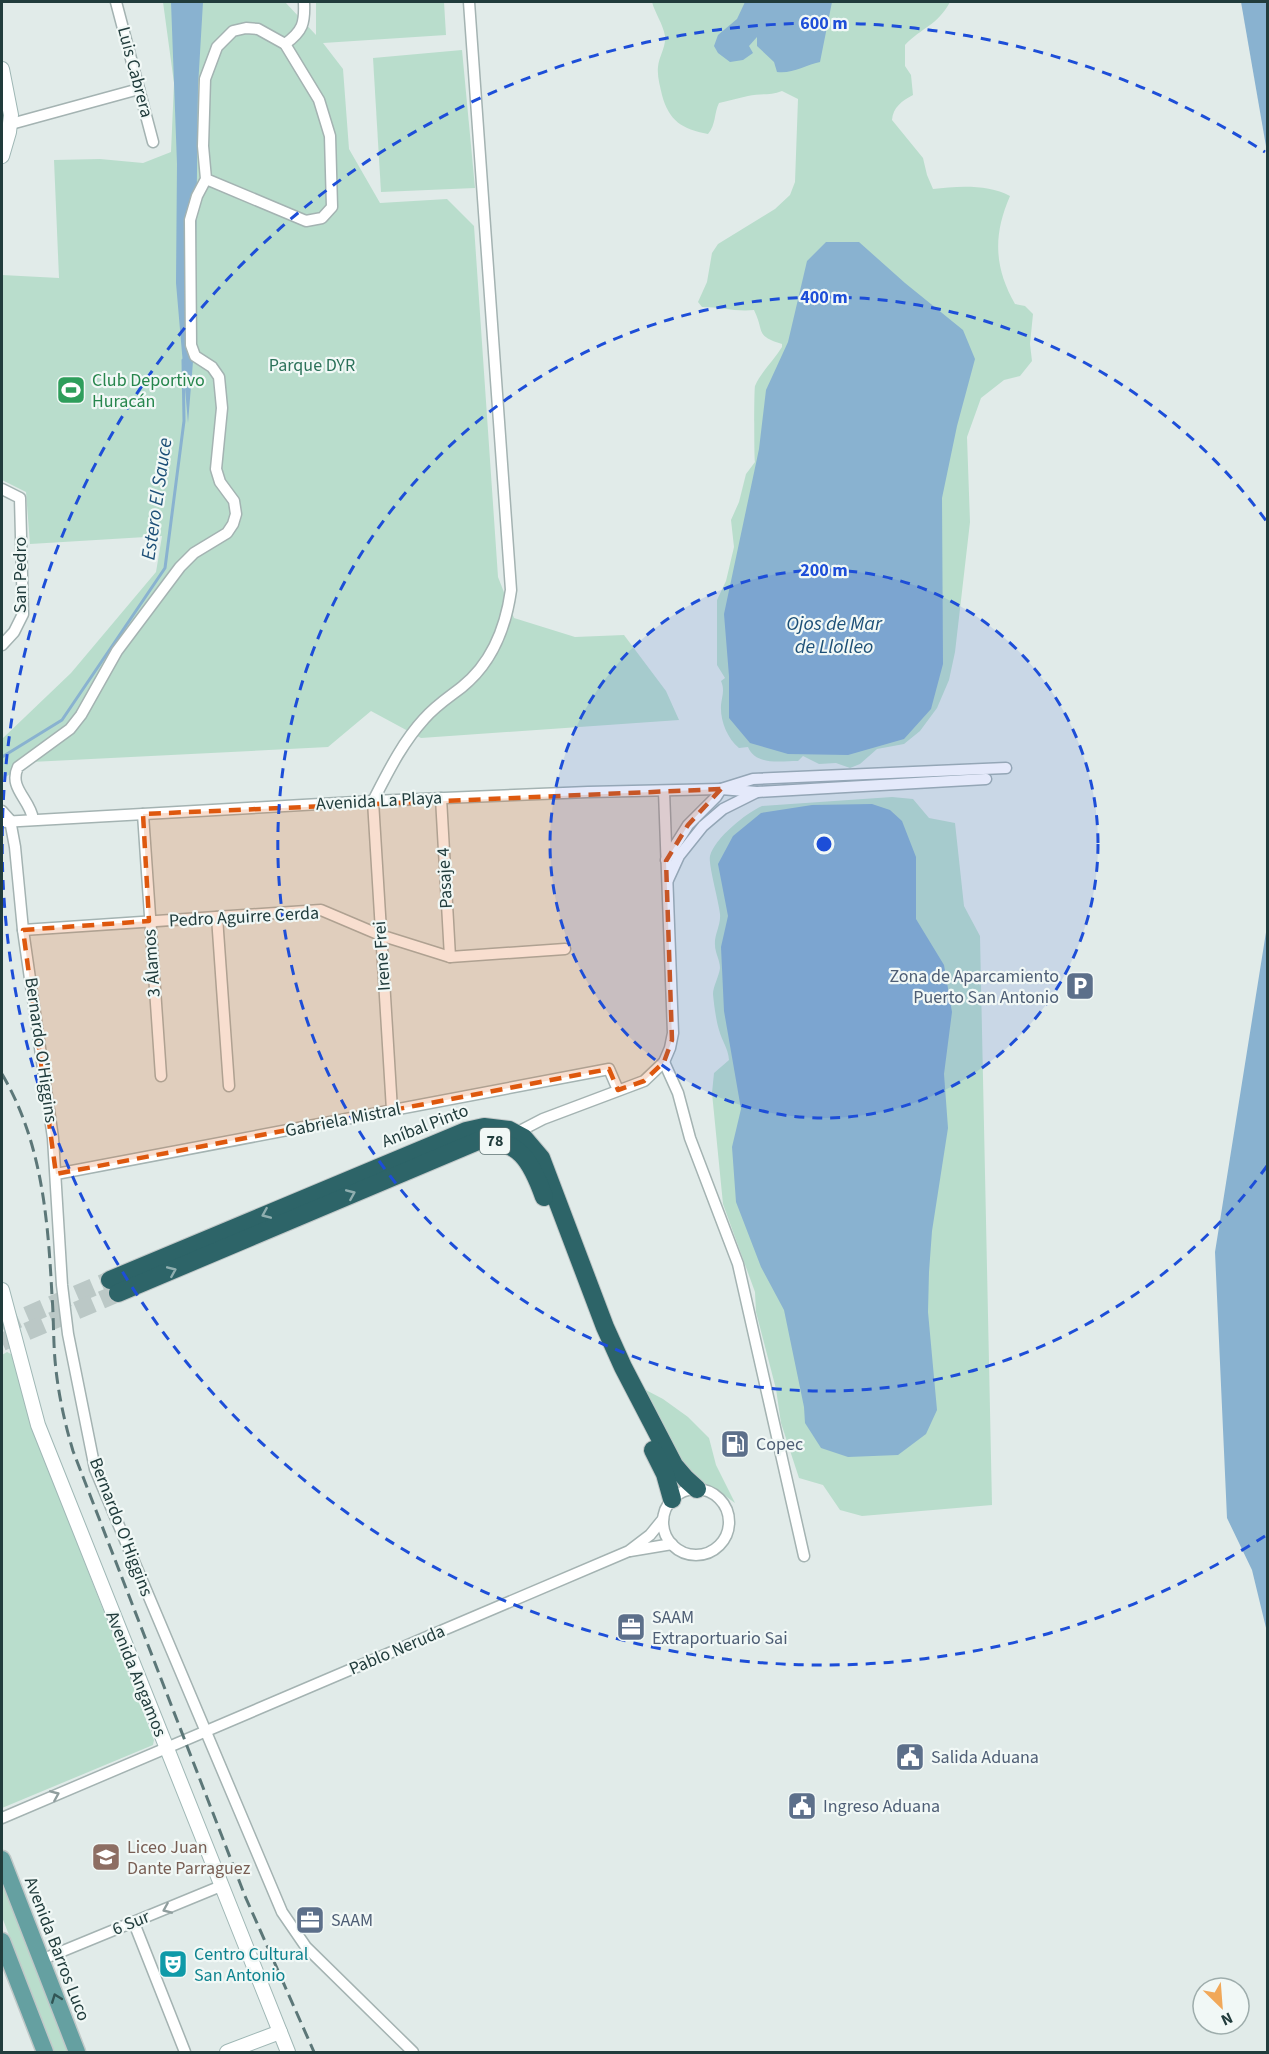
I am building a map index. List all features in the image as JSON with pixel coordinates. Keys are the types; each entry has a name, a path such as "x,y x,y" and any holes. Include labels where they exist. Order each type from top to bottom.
{"highway":[{"name":"Aníbal Pinto","path":"114,1287 466,1131 493,1127 509,1138 531,1166 589,1320 659,1461 672,1499"},
{"name":"78","path":"509,1138 530,1144 546,1167 586,1280 623,1367 674,1465 697,1489"}],"main road":[{"name":"Avenida Barros Luco","path":"2,1859 77,2052"},
{"path":"2,1941 45,2052"}],"street":[{"name":"Luis Cabrera","path":"116,2 153,142"},
{"path":"285,44 305,20 304,2"},
{"path":"373,801 396,756 414,730 436,706 474,676 490,653 502,628 512,590 470,2"},
{"path":"33,819 29,805 16,788 18,767 70,729 81,715 117,651 180,567 195,553 227,533 235,519 234,501 220,482 216,469 222,408 219,376 212,367 195,356 191,345 190,220 194,203 206,179 203,146 205,80 217,47 227,35 246,28 263,30 285,44 319,100 326,118 331,145 332,207 322,218 306,221 206,179"},
{"path":"2,69 11,124 2,152"},
{"path":"11,124 139,89"},
{"name":"San Pedro","path":"2,489 20,498 22,614 14,632 2,645"},
{"path":"666,861 688,825 721,789 753,780 1006,768"},
{"path":"666,883 679,856 703,826 728,806 757,792 986,779"},
{"name":"Avenida La Playa","path":"6,821 588,792 721,789 757,792"},
{"path":"509,1138 543,1119 644,1081 652,1076 664,1062 673,1032 664,791"},
{"name":"Pasaje 4","path":"441,798 450,957"},
{"name":"Irene Frei","path":"373,801 392,1110"},
{"path":"2,811 6,821"},
{"name":"3 Álamos","path":"142,814 161,1076"},
{"name":"Bernardo O'Higgins","path":"6,821 15,847 23,930 53,1138 62,1285 68,1334 95,1469 289,1924 311,1952 413,2052"},
{"name":"Pedro Aguirre Cerda","path":"23,930 321,910 381,935 450,957 565,949"},
{"path":"217,917 229,1086"},
{"path":"664,1062 678,1094 690,1138 738,1263 804,1556"},
{"name":"Gabriela Mistral","path":"56,1174 609,1069 618,1090"},
{"name":"Avenida Angamos","path":"2,1290 7,1332 38,1425 288,2052"},
{"path":"697,1489 710,1491 724,1504 730,1523 726,1536 718,1547 699,1555 684,1552 672,1544 665,1533 663,1519 672,1499 683,1491 697,1489"},
{"name":"Pablo Neruda","path":"629,1551 650,1535 663,1519"},
{"name":"Pablo Neruda","path":"2,1818 629,1551 672,1544"},
{"name":"6 Sur","path":"41,1960 221,1886"},
{"path":"134,1923 185,2052"},
{"path":"227,2052 280,2032"}],"highlighted area":[{"path":"721,789 688,825 666,861 672,1040 664,1062 644,1081 618,1090 609,1069 56,1174 23,930 149,921 143,814"}],"green space":[{"name":"Parque DYR","path":"163,2 285,2 316,35 316,2 444,2 446,35 323,43 343,69 349,149 380,203 447,199 474,226 498,577 514,618 575,637 624,635 666,691 679,720 421,738 371,711 328,747 31,762 2,779 2,739 71,673 156,572 162,536 30,544 26,492 2,480 2,275 59,278 54,160 100,159 143,163 171,152 174,83"},
{"path":"652,2 950,2 935,21 905,45 905,66 911,75 913,95 899,105 894,111 892,120 923,158 933,189 982,188 1010,196 1004,210 998,251 1003,277 1015,304 1025,306 1033,314 1030,344 1032,361 1020,376 1004,380 981,398 967,437 970,522 955,652 949,680 937,708 920,731 904,744 877,749 860,764 850,768 836,763 819,764 803,756 798,761 763,760 752,753 748,747 739,748 731,739 723,723 721,681 725,678 717,665 717,600 726,581 734,547 731,520 739,502 746,474 755,462 755,386 782,344 764,335 754,310 702,307 698,302 707,282 712,253 718,244 775,209 790,195 795,182 798,99 782,91 752,95 719,103 708,134 684,126 668,111 660,85 658,67 665,36"},
{"path":"462,50 475,188 381,192 373,58"},
{"path":"892,797 913,799 929,818 955,823 964,906 980,936 992,1505 862,1516 840,1510 823,1485 799,1478 781,1423 776,1389 756,1312 755,1292 723,1204 712,1093 714,1073 729,1060 718,1026 713,994 720,968 715,941 720,914 710,856 724,834 748,814 762,806"},
{"path":"7,1352 13,1355 47,1466 154,1740 153,1745 2,1808 2,1355"},
{"path":"642,1388 663,1399 688,1417 709,1438 716,1465 735,1503 720,1492 701,1484 680,1464"},
{"path":"2,1880 68,2052 54,2052 2,1917"}],"water":[{"path":"171,2 203,2 198,87 195,337 188,423 176,283 177,164"},
{"path":"745,2 832,2 820,62 794,71 777,72 774,62 757,46 757,37 749,46 753,53 743,60 730,62 718,53 714,46 718,35 737,19"},
{"path":"1241,2 1267,2 1267,152"},
{"name":"Ojos de Mar de Llolleo","path":"826,242 859,242 963,330 975,359 957,426 942,498 943,664 931,709 904,739 848,755 788,754 750,743 729,718 729,676 724,614 759,449 766,390 788,342 807,261"},
{"path":"872,804 890,810 902,821 916,857 916,919 944,965 952,1012 944,1074 948,1128 932,1231 929,1272 928,1312 937,1410 926,1434 898,1455 848,1457 821,1448 805,1423 804,1407 784,1310 761,1267 736,1202 732,1147 741,1109 724,1011 721,947 728,916 718,864 733,836 761,813 812,805"},
{"path":"1267,926 1268,1632 1252,1570 1227,1518 1215,1252"}],"waterway":[{"name":"Estero El Sauce","path":"2,757 62,720 165,568 184,421 183,360"}],"tunnel":[{"path":"2,1326 110,1280"},
{"path":"2,1342 118,1293"}],"railway":[{"path":"2,1074 26,1127 40,1182 48,1238 56,1370 73,1451 245,1896 314,2052"}],"place":[{"name":"Club Deportivo Huracán","path":"71,390"},
{"name":"Zona de Aparcamiento Puerto San Antonio","path":"1080,986"},
{"name":"Copec","path":"735,1444"},
{"name":"SAAM Extraportuario Sai","path":"631,1627"},
{"name":"Salida Aduana","path":"910,1757"},
{"name":"Ingreso Aduana","path":"802,1806"},
{"name":"Liceo Juan Dante Parraguez","path":"106,1857"},
{"name":"SAAM","path":"310,1920"},
{"name":"Centro Cultural San Antonio","path":"173,1964"}]}
